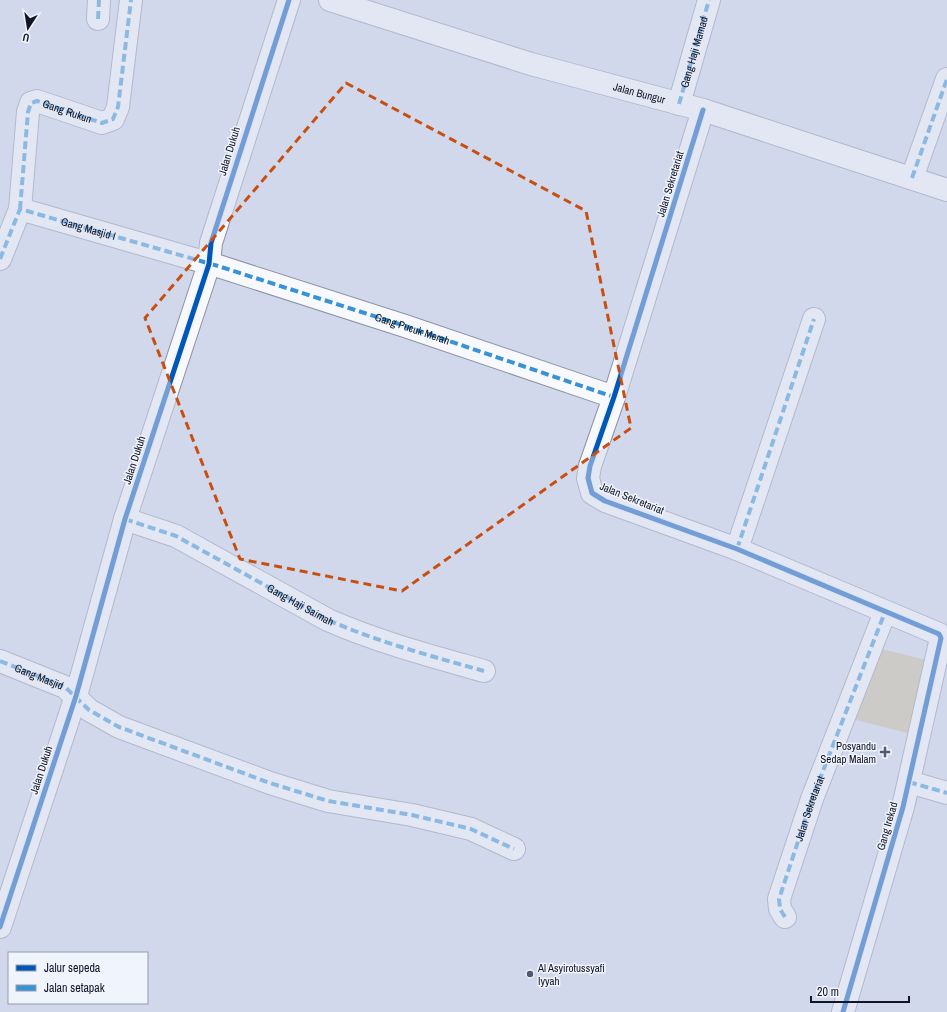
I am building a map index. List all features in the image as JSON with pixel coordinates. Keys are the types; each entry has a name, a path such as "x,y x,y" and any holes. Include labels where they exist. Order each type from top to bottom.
{"street":[{"name":"Gang Rukun","path":"20,209 28,112 31,104 37,101 102,124 113,119 118,107 131,0"},
{"name":"Jalan Dukuh","path":"0,927 76,696 125,519 209,264 211,243 289,0"},
{"name":"Jalan Bungur","path":"330,0 531,64 704,110 947,190"},
{"name":"Gang Haji Mamad","path":"679,104 709,0"},
{"path":"912,178 947,79"},
{"name":"Jalan Sekretariat","path":"704,110 614,397 590,466 588,478 592,493 606,501 737,549 939,634 941,643"},
{"path":"0,259 20,209"},
{"name":"Gang Masjid I","path":"20,209 209,264"},
{"name":"Gang Pucuk Merah","path":"209,264 405,326 614,397"},
{"path":"737,549 814,319"},
{"name":"Gang Haji Saimah","path":"125,519 176,536 328,620 354,631 406,649 484,671"},
{"name":"Jalan Sekretariat","path":"785,917 780,909 779,899 812,799 885,612"},
{"name":"Gang Irekad","path":"843,1012 909,782 941,643"},
{"name":"Gang Masjid","path":"0,661 65,687 89,710 119,727 270,783 328,801 412,815 470,829 514,849"},
{"path":"909,782 947,793"}],"highlighted area":[{"path":"346,83 586,211 631,428 402,591 240,559 145,318"}],"shaded area":[{"path":"874,647 930,661 911,734 852,719"}],"marked path":[{"path":"98,19 99,0"},
{"path":"20,209 28,112 31,103 37,101 102,123 113,119 118,107 131,0"},
{"path":"679,104 709,0"},
{"path":"912,178 947,79"},
{"path":"0,259 20,209 218,266 405,326 614,397"},
{"path":"737,549 814,319"},
{"path":"125,519 176,536 328,620 385,642 484,671"},
{"path":"785,917 780,909 779,899 812,799 885,612"},
{"path":"0,661 65,687 89,710 119,727 270,783 328,801 412,815 471,829 514,849"},
{"path":"909,782 947,793"}],"cycle path":[{"path":"0,927 76,696 125,519 209,264 211,243 289,0"},
{"path":"703,110 614,397 590,466 588,478 592,493 605,501 737,549 939,634 941,638 903,807 843,1012"}],"place":[{"name":"Posyandu Sedap Malam","path":"885,752"},
{"name":"Al Asyirotussyafi Iyyah","path":"530,974"}]}
